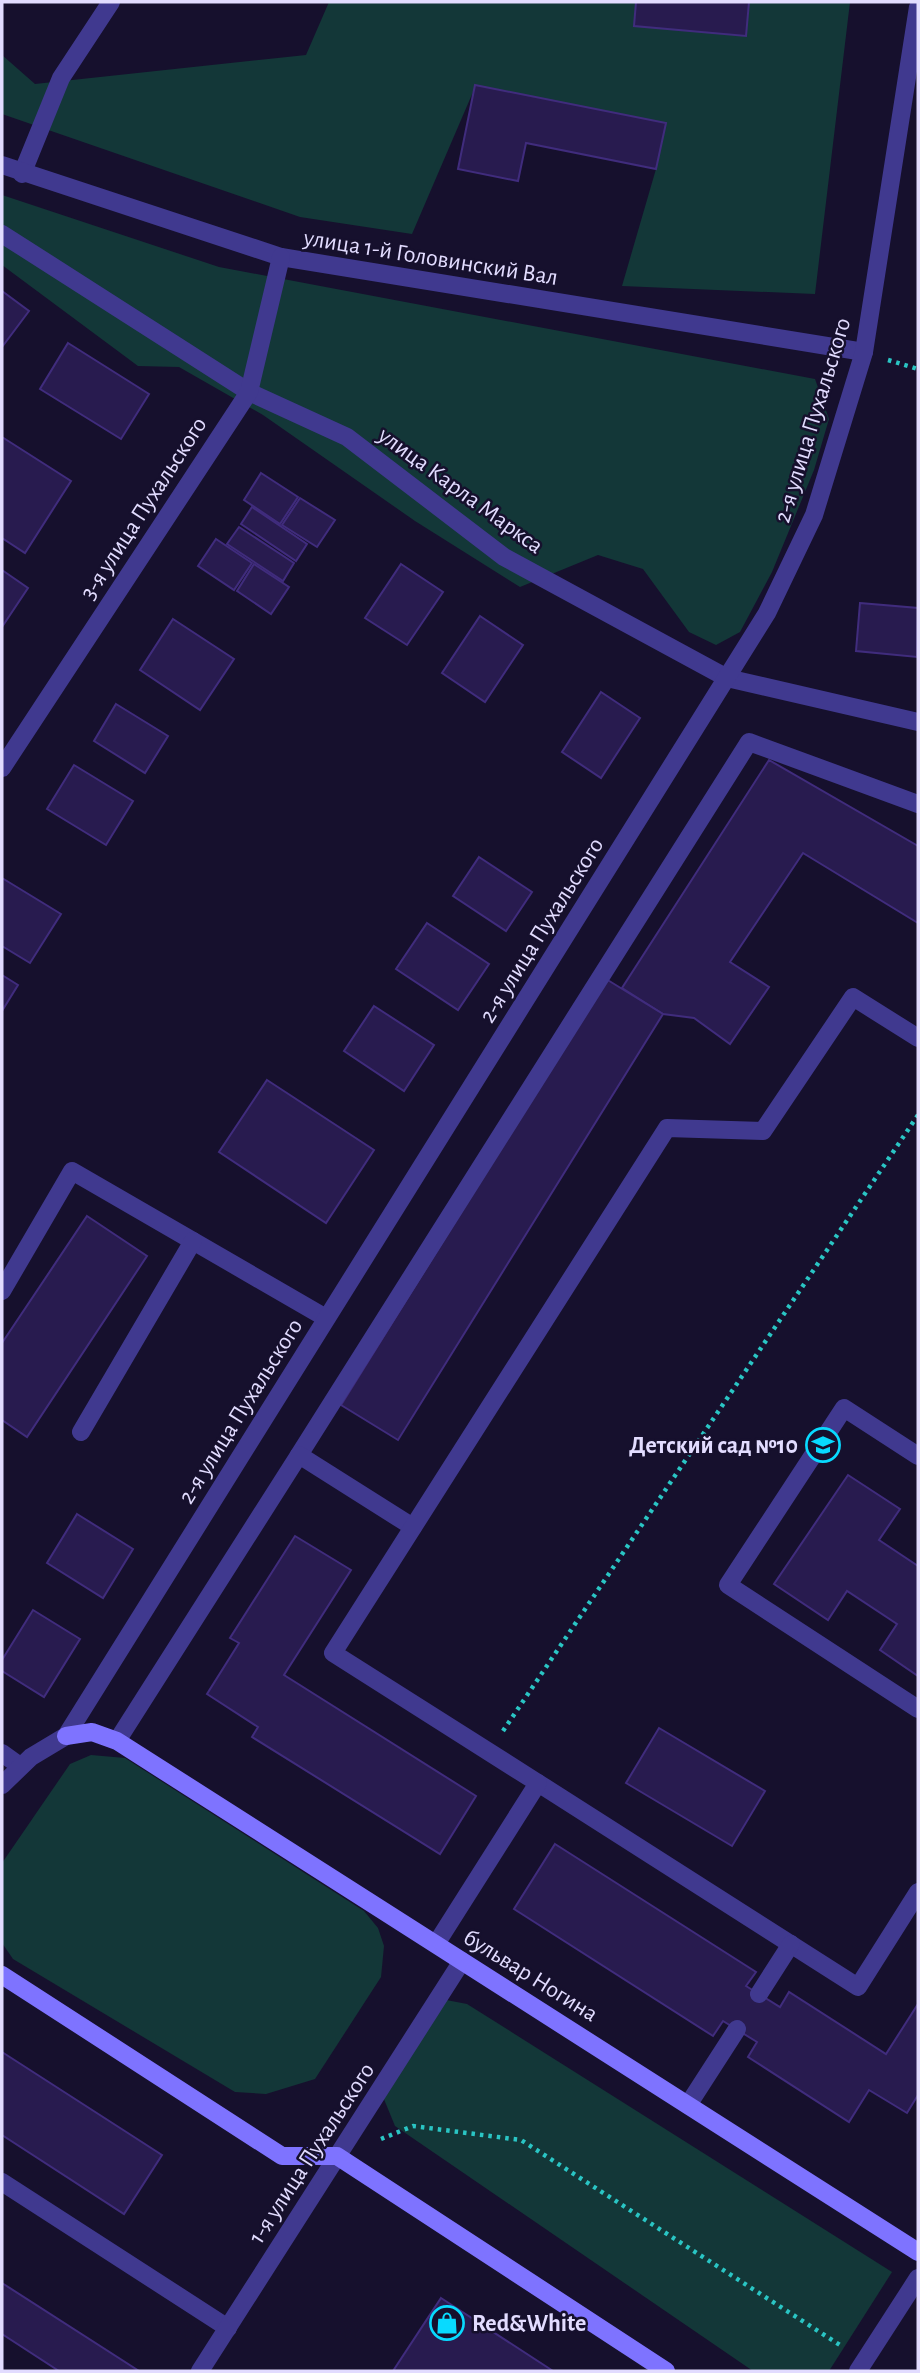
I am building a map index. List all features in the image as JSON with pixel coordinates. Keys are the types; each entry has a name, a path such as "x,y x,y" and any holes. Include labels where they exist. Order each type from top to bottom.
{"street":[{"path":"22,174 61,78 111,2"},
{"name":"2-я улица Пухальского","path":"2,1785 20,1766 65,1736 767,613 814,515 864,352 918,7"},
{"name":"улица 1-й Головинский Вал","path":"2,165 22,174 281,257 864,352"},
{"name":"улица Карла Маркса","path":"2,234 248,392 347,438 504,557 727,678 918,722"},
{"name":"3-я улица Пухальского","path":"2,768 248,392 281,257"},
{"path":"117,1741 749,742 918,804"},
{"path":"918,1038 853,997 763,1131 667,1128 333,1653 858,1987 918,1892"},
{"path":"2,1291 72,1171 326,1318"},
{"path":"81,1432 193,1241"},
{"path":"918,1456 844,1408 728,1585 918,1709"},
{"path":"299,1455 413,1527"},
{"name":"бульвар Ногина","path":"65,1736 92,1732 117,1741 918,2252"},
{"path":"2,1753 20,1766"},
{"path":"436,1944 538,1783"},
{"path":"759,1994 791,1944"},
{"name":"1-я улица Пухальского","path":"200,2371 462,1961"},
{"path":"2,1975 282,2155 337,2156 666,2371"},
{"path":"688,2105 737,2029"},
{"path":"2,2182 228,2328"},
{"path":"862,2367 918,2278"}],"path":[{"path":"489,1752 918,1115"},
{"path":"337,2156 413,2126 522,2140 862,2367"}],"green space":[{"path":"329,2 850,2 815,294 622,286 656,169 665,124 476,85 412,234 300,217 2,114 2,55 35,84 306,55"},
{"path":"2,195 219,267 815,379 829,419 814,470 772,572 740,632 716,645 689,632 643,569 598,555 520,587 415,521 263,415 179,367 138,366 2,265"},
{"path":"91,1755 125,1758 364,1911 378,1928 384,1946 381,1977 315,2079 266,2094 235,2092 13,1959 2,1943 2,1863 70,1764"},
{"path":"441,1999 467,2004 892,2272 829,2371 753,2371 395,2126 379,2087"}],"building":[{"path":"636,2 749,2 746,36 634,26"},
{"path":"475,85 666,123 656,169 526,143 518,181 458,169"},
{"path":"2,291 29,311 2,347"},
{"path":"68,343 149,394 121,439 40,389"},
{"path":"2,437 71,481 25,553 2,538"},
{"path":"261,473 298,497 280,524 244,500"},
{"path":"300,498 335,520 317,547 282,525"},
{"path":"252,507 307,544 296,561 241,524"},
{"path":"239,527 294,563 283,581 227,544"},
{"path":"216,539 252,563 234,590 198,566"},
{"path":"254,564 289,587 271,614 237,591"},
{"path":"401,564 443,592 407,645 365,618"},
{"path":"2,570 28,588 2,627"},
{"path":"860,603 918,608 917,657 856,651"},
{"path":"480,616 523,645 485,702 442,673"},
{"path":"173,619 234,659 200,710 140,670"},
{"path":"601,692 640,718 601,778 562,752"},
{"path":"116,704 168,736 145,773 94,741"},
{"path":"769,760 918,846 918,923 803,853 730,962 769,987 730,1044 694,1018 663,1014 622,988"},
{"path":"74,765 133,801 106,845 47,809"},
{"path":"479,857 532,892 506,931 453,896"},
{"path":"2,878 61,914 30,963 2,946"},
{"path":"427,923 489,964 458,1010 396,969"},
{"path":"2,975 18,985 2,1011"},
{"path":"606,979 663,1014 398,1440 341,1405"},
{"path":"374,1006 434,1045 404,1091 344,1051"},
{"path":"267,1080 374,1150 326,1223 219,1152"},
{"path":"87,1216 147,1256 27,1437 2,1420 2,1343"},
{"path":"848,1475 900,1509 879,1540 918,1566 918,1676 880,1650 897,1624 847,1591 828,1620 774,1584"},
{"path":"77,1514 133,1549 103,1598 47,1563"},
{"path":"295,1536 351,1570 284,1675 476,1796 440,1854 252,1737 258,1727 207,1694 239,1643 230,1638"},
{"path":"33,1610 80,1639 44,1697 2,1671 2,1660"},
{"path":"659,1728 765,1791 732,1846 626,1783"},
{"path":"555,1844 756,1972 746,1986 780,2007 789,1992 886,2054 918,2004 918,2095 907,2113 869,2090 849,2122 748,2057 757,2042 723,2021 713,2036 514,1909"},
{"path":"2,2052 162,2155 124,2214 2,2135"},
{"path":"2,2283 139,2371 59,2371 2,2334"},
{"path":"441,2298 553,2371 393,2371"}],"place":[{"name":"Детский сад №10","path":"823,1445"},
{"name":"Red&White","path":"447,2323"}]}
